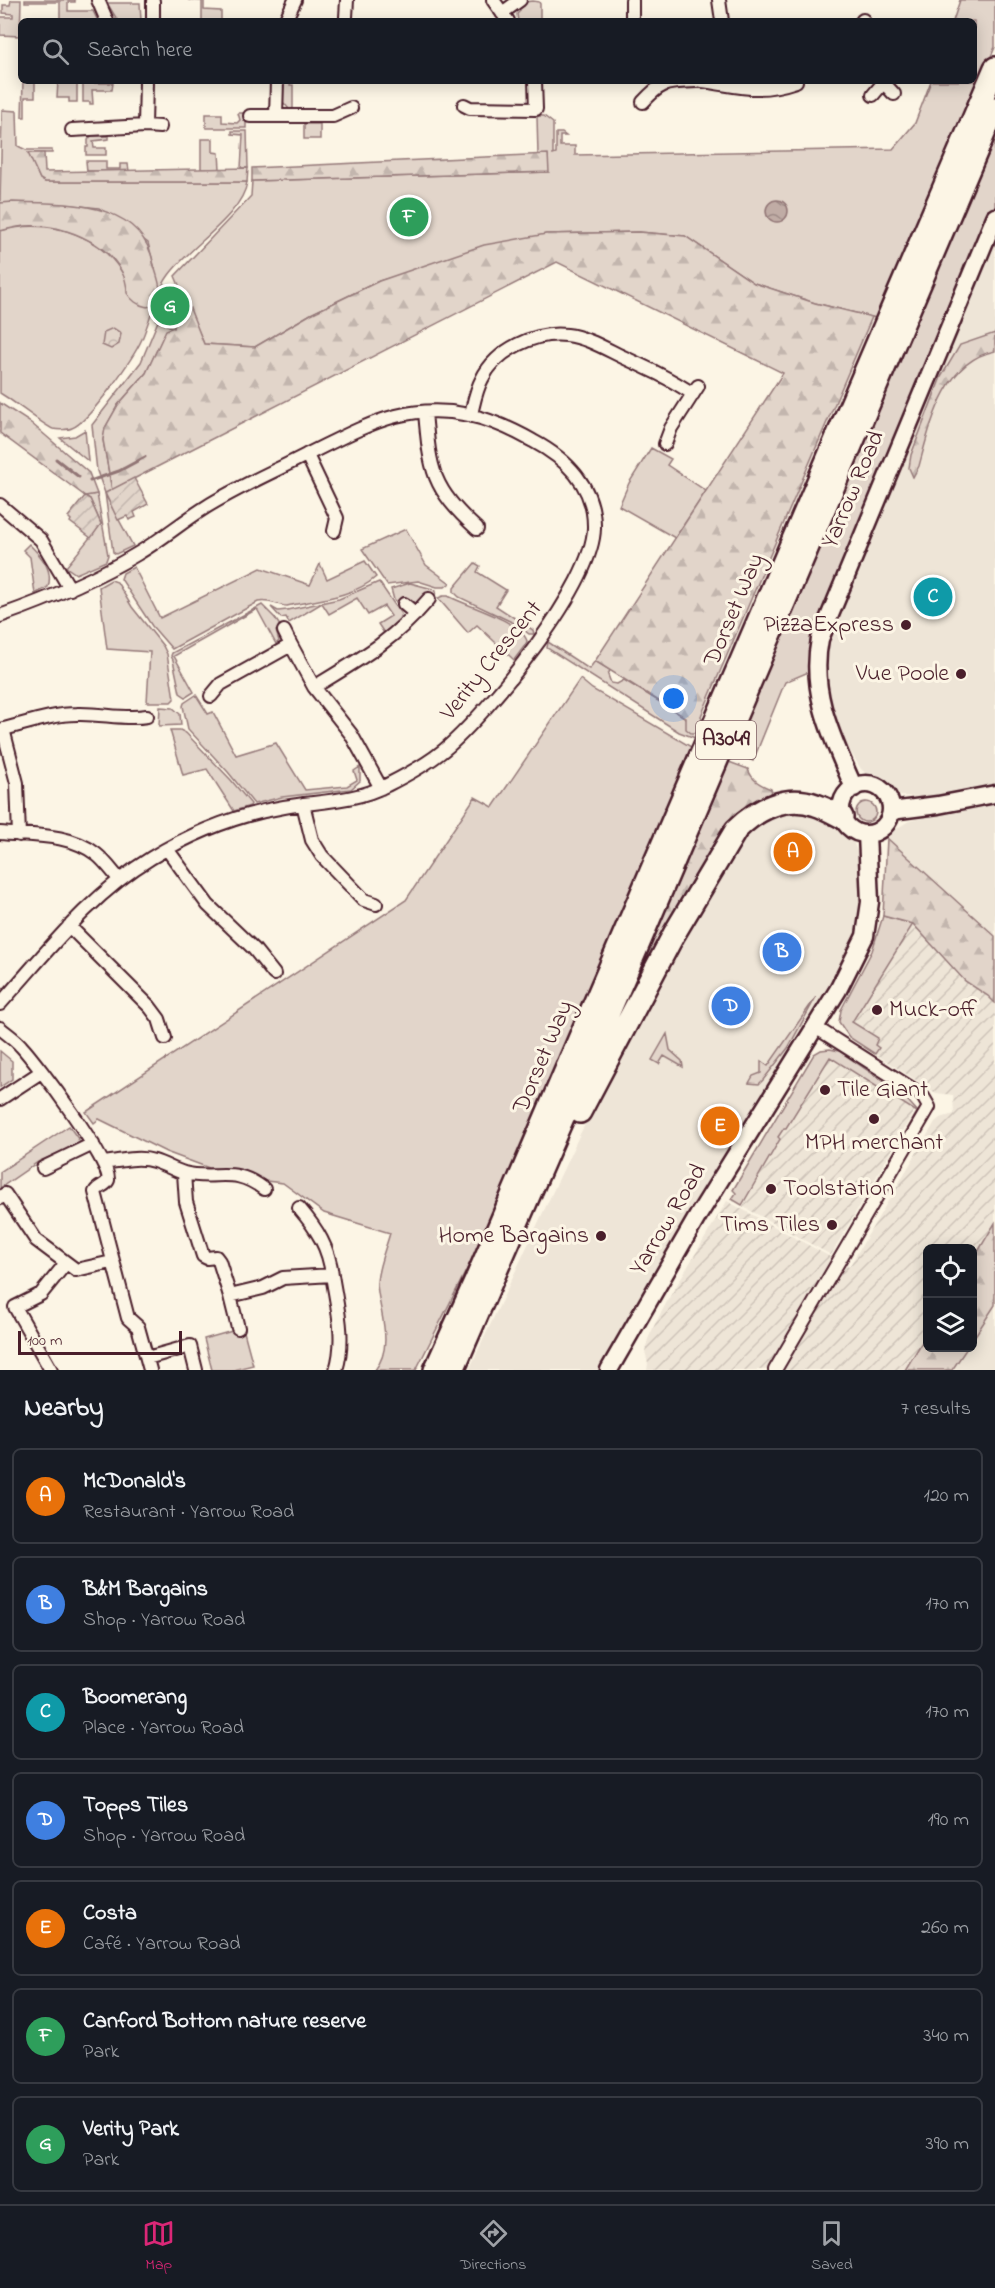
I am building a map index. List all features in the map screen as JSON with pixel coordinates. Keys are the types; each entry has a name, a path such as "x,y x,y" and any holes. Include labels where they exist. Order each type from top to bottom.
{"highway":[{"name":"Dorset Way","path":"435,1370 476,1282 995,68"},
{"name":"Dorset Way","path":"453,1370 632,961 995,108"},
{"path":"460,1370 568,1137 674,934 730,838 748,818 763,809 778,804 794,802 815,804 842,817"}],"street":[{"path":"98,0 106,18"},
{"path":"286,18 295,0"},
{"path":"346,17 347,0"},
{"path":"493,0 505,17 520,0"},
{"path":"632,0 632,18"},
{"path":"719,0 722,18"},
{"path":"153,1 153,18"},
{"path":"145,126 146,84"},
{"path":"276,116 277,84"},
{"path":"464,105 470,108 542,110 536,84"},
{"path":"645,84 652,92"},
{"path":"643,102 664,84"},
{"path":"725,84 739,88 775,88 787,84"},
{"path":"873,94 880,84"},
{"path":"884,84 894,94"},
{"path":"250,116 333,116 351,108"},
{"path":"78,132 145,126 160,127"},
{"name":"Yarrow Road","path":"854,788 821,708 816,658 820,639 995,217"},
{"path":"471,414 482,378 491,364 516,346 532,339 550,335 569,335 590,342 695,390 670,428 665,444"},
{"name":"Verity Crescent","path":"0,616 70,589 142,551 206,507 307,455 393,417 442,411 471,414 512,429 551,451 568,464 588,493 593,512 594,533 586,560 557,615 537,646 487,707 444,750 418,769 381,788 348,798 303,804 240,817 196,833 167,849 119,879 69,926 0,1004"},
{"path":"425,412 428,453 437,482 454,508 477,529"},
{"path":"307,455 337,518 334,531"},
{"path":"0,505 41,540 70,589"},
{"path":"314,687 370,654 416,614 429,599"},
{"path":"404,604 416,614"},
{"path":"284,631 314,687 351,734 381,788"},
{"path":"211,696 221,684 291,645"},
{"path":"19,835 17,783 2,730 56,716 74,714 134,718 147,716"},
{"path":"862,785 881,789 890,802 891,811 886,824 880,830 867,834 856,833 850,829 842,817 842,803 845,795 854,788 862,785"},
{"path":"891,811 995,794"},
{"path":"303,804 312,840 322,856 364,900 376,904"},
{"path":"0,833 45,836 74,842 97,855 119,879"},
{"name":"Yarrow Road","path":"609,1370 699,1214 838,990 865,936 870,902 867,834"},
{"path":"167,849 208,905 254,950 274,974"},
{"path":"69,926 150,1007 159,1019 165,1038"},
{"path":"775,1370 928,1107 922,1095 815,1027"},
{"path":"0,1028 21,1046 75,1118 104,1163 108,1178 106,1183 97,1187 95,1192 128,1318 138,1327 149,1364 190,1346 196,1370"},
{"path":"0,1099 41,1072"},
{"path":"43,1168 93,1144"},
{"path":"104,1163 129,1159 153,1160 184,1173 208,1176 234,1174 255,1182 264,1189"},
{"path":"184,1173 186,1202 203,1256 216,1257 219,1261 238,1328"},
{"path":"2,1196 36,1240 76,1270 112,1262"},
{"path":"299,1208 318,1231 327,1251 341,1329 341,1354 336,1370"},
{"path":"51,1370 15,1307 41,1294 66,1263"},
{"path":"230,1296 263,1287 283,1278 332,1275"}],"shaded area":[{"path":"995,232 995,787 936,798 901,796 876,783 861,769 838,731 824,679 826,639"},
{"path":"995,801 995,936 888,838 896,829 909,821"},
{"path":"799,809 842,826 850,835 860,858 867,895 857,940 826,997 786,1064 769,1085 599,1370 469,1370 579,1136 684,933 739,840 767,816"},
{"path":"913,924 965,981 995,1003 995,1223 977,1253 977,1244 923,1244 923,1341 905,1370 647,1370 645,1351 655,1324 727,1201 849,1267 935,1122 954,1114 953,1095 936,1093 849,1037 843,1030"},
{"path":"825,1056 916,1108 831,1255 731,1200"},
{"path":"995,1305 995,1370 952,1370 964,1352 977,1352 977,1333"}],"green space":[{"path":"11,0 21,0 18,36 0,35 0,17 13,17 13,14 3,13 3,5 10,5"},
{"path":"25,0 75,0 75,2 68,2 68,11 93,11 96,18 60,18 60,2 25,2"},
{"path":"188,0 204,0 204,10 221,11 221,18 202,18 202,1"},
{"path":"960,0 995,0 995,47 880,319 815,303 754,283 685,236 639,232 546,234 379,281 311,314 255,347 204,344 175,276 251,196 252,181 548,172 548,155 538,155 537,116 544,116 553,123 553,155 556,154 556,133 566,136 560,136 560,146 575,146 575,155 893,149 915,123 930,84 977,84 977,18 954,18"},
{"path":"524,2 539,2 540,18 518,18 517,14 520,11 518,8"},
{"path":"107,3 140,3 141,18 116,18"},
{"path":"23,84 35,84 35,97 25,97 25,117 22,117"},
{"path":"58,84 77,84 77,102 69,102 69,98 57,98"},
{"path":"83,84 113,84 112,90 92,90 93,104 83,102"},
{"path":"283,84 293,85 293,110 283,102"},
{"path":"2,110 17,111 18,146 26,150 52,150 52,153 29,153 40,179 45,182 247,182 236,206 178,264 164,282 142,339 110,388 80,423 68,429 49,427 0,393 0,231 20,227 39,227 59,229 77,235 94,244 109,256 121,271 130,289 157,296 155,269 148,243 99,208 62,204 0,203"},
{"path":"238,113 246,113 246,128 206,128 206,114 222,114 222,122 237,123 240,120"},
{"path":"304,124 320,124 320,139 304,139"},
{"path":"995,129 995,207 976,241 949,303 836,583 811,671 785,682 753,761 730,751"},
{"path":"232,131 247,131 248,168 241,168 243,135 232,134"},
{"path":"91,136 109,136 109,139 93,141 94,148 106,148 106,155 86,155 86,147 88,147 88,140"},
{"path":"201,139 213,139 213,152 219,153 220,169 201,169"},
{"path":"28,153 44,153 45,172 248,168 247,182 45,182 40,179"},
{"path":"548,154 549,172 252,181 252,168"},
{"path":"86,161 106,161 106,169 120,169 120,164 128,164 129,171 87,171"},
{"path":"0,203 78,205 118,217 134,228 147,244 159,284 158,300 150,306 135,302 127,293 125,279 118,266 108,254 82,237 51,227 28,226 0,231"},
{"path":"639,232 685,236 754,283 815,303 872,317 701,716 704,723 697,733 691,733 686,729 686,718 595,661 783,373 557,262 112,490 103,440 105,428 118,405 146,373 166,330 174,327 183,291 204,344 255,347 311,314 379,281 484,245 546,234"},
{"path":"168,286 183,291 174,328 156,320"},
{"path":"158,321 174,328 166,331 146,373 118,405 105,428 103,440 112,490 105,494 97,471 92,425 141,362"},
{"path":"113,328 121,333 119,344 111,349 102,345 104,332"},
{"path":"995,333 995,351 978,357 963,367 942,396 919,466 913,477 909,468 911,455 941,377 960,345"},
{"path":"0,403 31,423 89,473 97,494 85,496 0,433"},
{"path":"85,430 88,461 60,438 75,436"},
{"path":"651,448 671,459 667,465 706,491 675,538 619,506 629,483"},
{"path":"134,478 148,504 134,512 136,517 129,520 127,516 118,520 105,493"},
{"path":"97,494 108,555 106,561 76,574 66,567 101,524 90,499 85,496"},
{"path":"105,494 133,546 116,554 113,552"},
{"path":"85,496 90,499 101,524 91,538 70,522 68,517"},
{"path":"406,529 426,565 450,583 445,587 418,581 387,585 362,549"},
{"path":"29,544 45,563 49,574 48,587 35,594 30,557 23,550"},
{"path":"365,561 376,577 357,589 334,597 287,606 266,601 258,602 172,649 152,626 121,579 123,573 134,567 160,618 261,568 310,585 320,564 327,579"},
{"path":"475,563 480,566 477,572 506,590 496,606 533,630 534,634 529,634 516,624 459,597 454,592 454,588"},
{"path":"111,580 117,582 132,607 167,654 174,699 171,702 147,702 150,652 107,649 99,587"},
{"path":"379,582 401,614 399,619 384,633 378,624 391,616 384,606 368,615 357,598 329,614 322,603 289,623 286,617 281,618 271,607 278,611 287,610 339,599"},
{"path":"410,583 436,591 434,599 427,593 416,603 399,605 394,600 391,589"},
{"path":"448,596 515,627 523,634 527,641 526,644 514,660 477,625 468,633 438,598"},
{"path":"262,605 282,629 276,631 279,641 276,644 257,609 174,656 194,692 186,697 180,693 172,653"},
{"path":"548,642 589,669 595,661 610,670 608,675 611,683 617,684 624,680 698,725 695,731 700,734 698,739 679,732 547,648"},
{"path":"580,679 592,689 693,748 474,1255 416,1370 375,1370 381,1360 385,1339 377,1278 390,1233 324,1213 283,1183 266,1181 234,1170 209,1168 166,1152 99,1119 94,1123 86,1112 406,900 475,797 493,807"},
{"path":"196,695 208,714 213,712 236,755 276,743 305,790 347,786 357,780 354,771 360,767 360,781 351,789 282,797 254,804 188,729 183,706"},
{"path":"160,707 173,708 180,714 181,725 159,726"},
{"path":"170,730 180,730 186,733 231,780 251,804 250,806 234,811 207,769 183,775"},
{"path":"729,762 748,769 754,780 771,789 773,796 760,799 745,808 725,827 646,968 642,966"},
{"path":"866,802 873,805 876,812 873,819 866,822 859,819 856,812 859,805"},
{"path":"887,838 995,936 995,1003 965,981 913,924 883,916"},
{"path":"883,916 913,924 852,1022 878,1038 875,1045 879,1048 875,1054 849,1037 839,1022 841,1010 872,951"},
{"path":"816,997 788,1048 759,1084 749,1083 753,1076 761,1073 761,1061 768,1066"},
{"path":"667,1034 670,1050 682,1061 683,1067 664,1056 659,1064 652,1060"},
{"path":"830,1049 839,1051 902,1094 918,1112 885,1173 882,1174 917,1112 830,1057 786,1128 778,1137 780,1139 742,1205 732,1199 736,1193 733,1190 814,1054"},
{"path":"0,1051 12,1061 12,1079 0,1087"},
{"path":"69,1126 81,1143 38,1162 0,1188 0,1172"},
{"path":"995,1223 995,1305 977,1333 977,1298 977,1253"},
{"path":"243,1328 253,1365 233,1370 212,1370 204,1339"},
{"path":"923,1341 923,1352 964,1352 952,1370 905,1370"}],"water":[{"path":"777,200 785,203 788,211 785,219 777,222 769,219 766,211 769,203"}],"waterway":[{"path":"90,481 119,471 145,457"},
{"path":"56,459 79,477"}],"place":[{"name":"Canford Bottom nature reserve","path":"409,217"},
{"name":"Verity Park","path":"170,306"},
{"name":"Boomerang","path":"933,597"},
{"name":"PizzaExpress","path":"906,625"},
{"name":"Vue Poole","path":"961,674"},
{"name":"McDonald's","path":"793,852"},
{"name":"B&M Bargains","path":"782,952"},
{"name":"Topps Tiles","path":"731,1006"},
{"name":"Muck-off","path":"877,1010"},
{"name":"Tile Giant","path":"825,1090"},
{"name":"MPH merchant","path":"874,1119"},
{"name":"Costa","path":"720,1126"},
{"name":"Toolstation","path":"771,1189"},
{"name":"Tims Tiles","path":"832,1225"},
{"name":"Home Bargains","path":"601,1236"}]}
